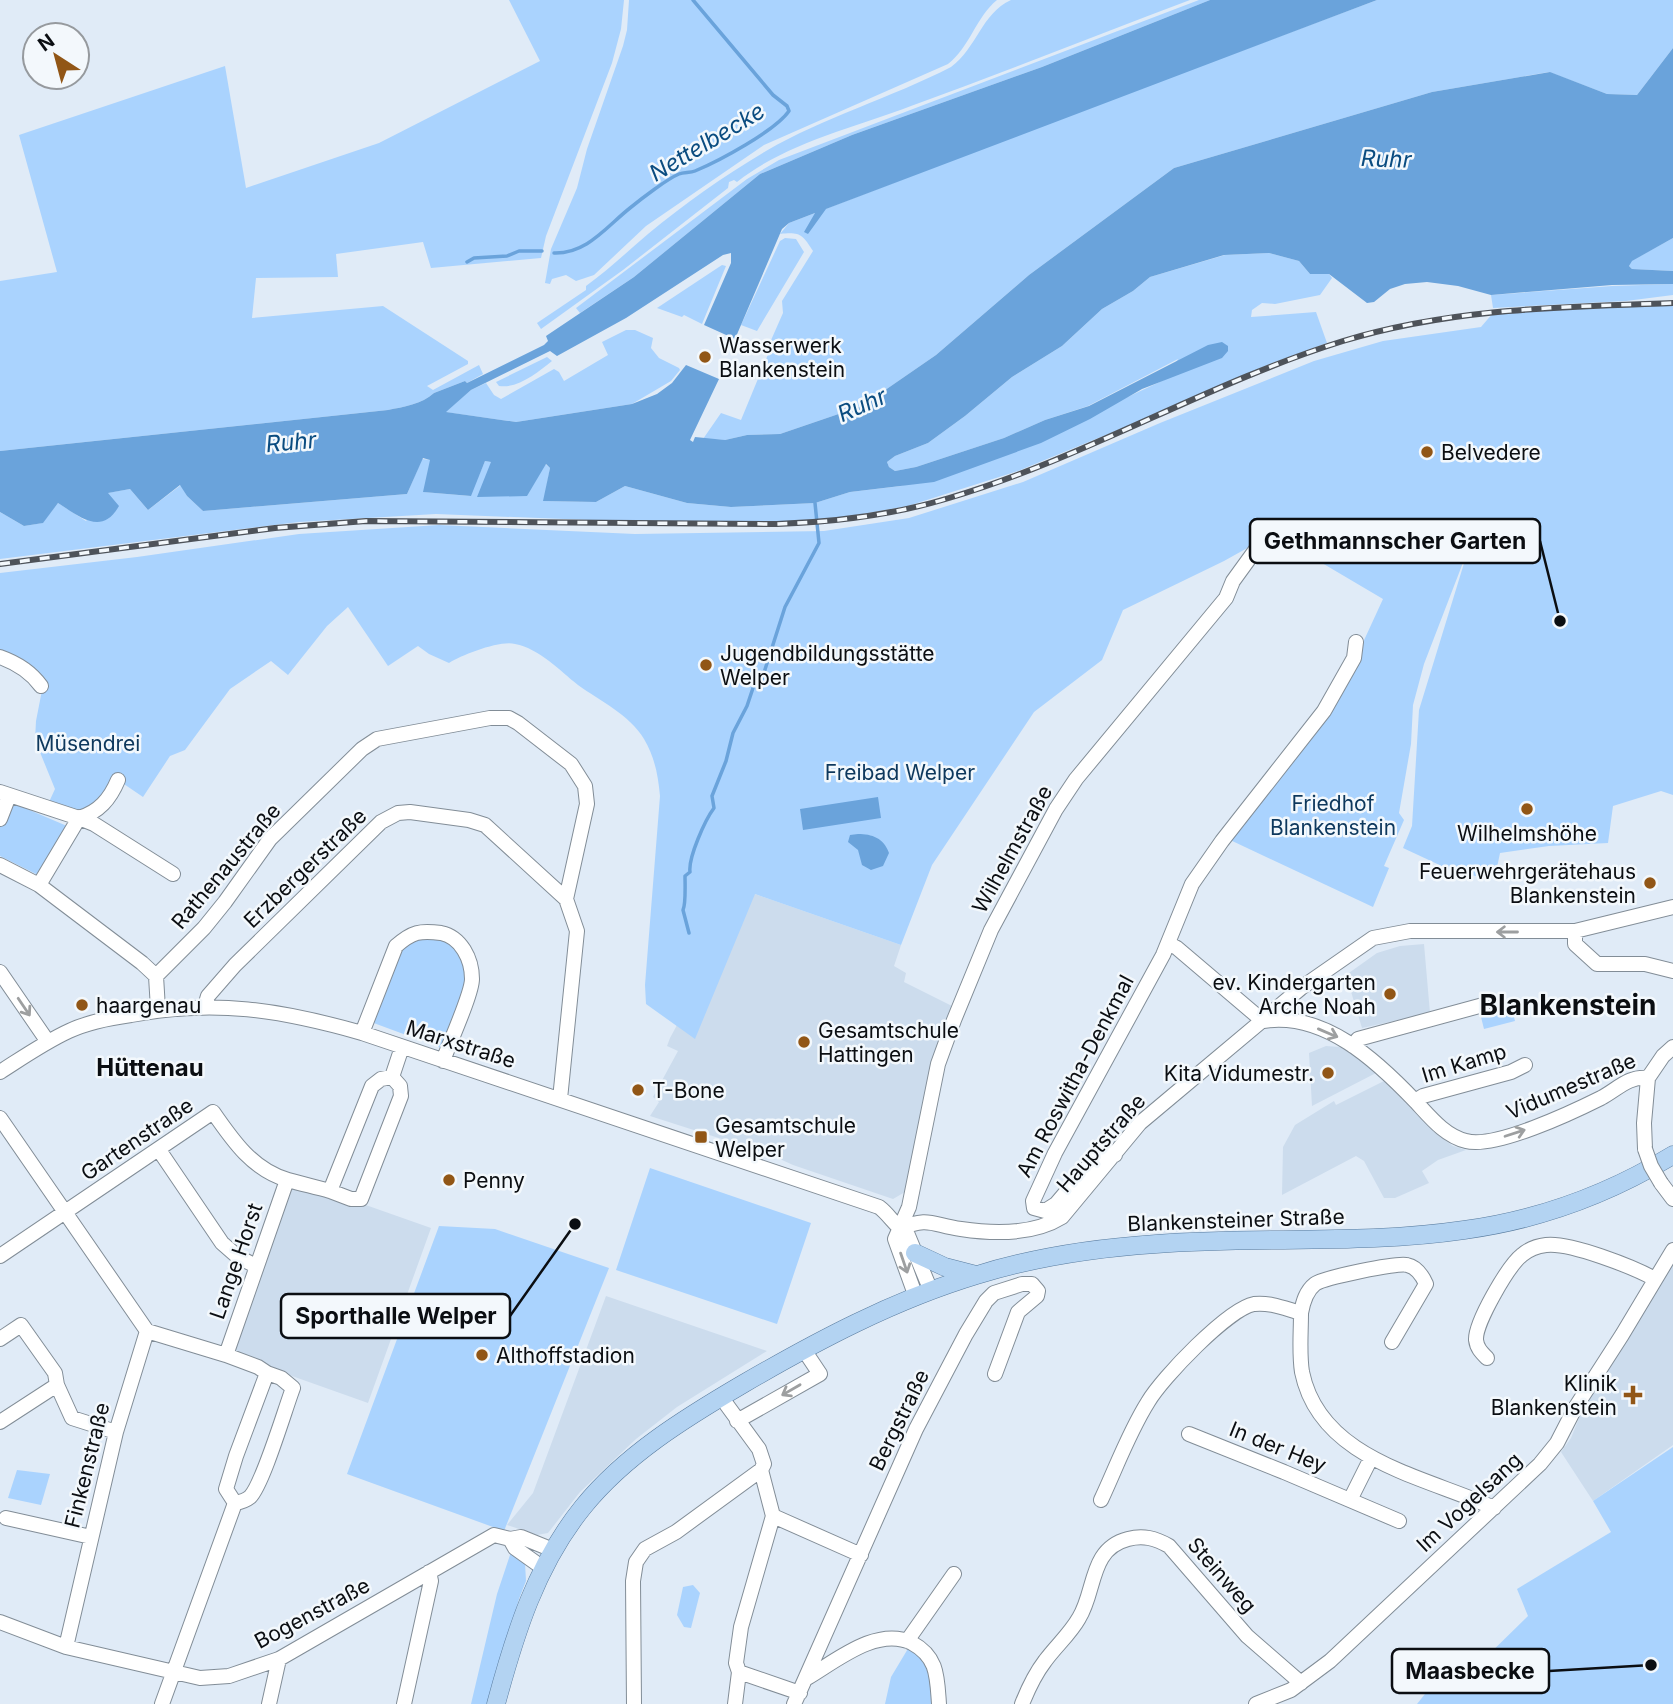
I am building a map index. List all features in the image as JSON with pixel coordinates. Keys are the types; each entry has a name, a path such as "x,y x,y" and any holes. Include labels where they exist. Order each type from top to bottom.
{"main road":[{"name":"Blankensteiner Straße","path":"496,1704 513,1642 543,1568 581,1509 626,1464 654,1441 721,1397 866,1317 976,1275 1068,1254 1158,1243 1370,1237 1464,1230 1519,1219 1578,1201 1620,1183 1673,1155"},
{"path":"915,1253 945,1268 976,1275"}],"street":[{"name":"Wilhelmstraße","path":"899,1229 909,1207 938,1064 987,941 1018,878 1056,808 1076,779 1226,598 1233,581 1262,541"},
{"name":"Am Roswitha-Denkmal","path":"1115,1155 1107,1151 1101,1152 1056,1204 1045,1211 1034,1209 1033,1201 1055,1153 1168,943 1183,904 1202,867 1325,711 1354,658 1356,642"},
{"path":"0,657 32,674 41,686"},
{"name":"Rathenaustraße","path":"156,976 204,928 270,839 362,749 377,739 415,730 490,718 509,718 576,769 585,786 587,804 565,899"},
{"path":"39,885 79,818 102,807 118,780"},
{"path":"0,819 4,794 94,824 173,874"},
{"name":"Erzbergerstraße","path":"205,1006 208,996 235,965 381,822 398,813 421,813 485,825 565,899 577,931 560,1099"},
{"path":"0,865 39,885 142,963 156,976 158,1009"},
{"name":"Hauptstraße","path":"899,1229 924,1220 972,1230 1027,1230 1046,1226 1062,1217 1075,1205 1140,1123 1301,988 1362,944 1385,934 1575,931 1673,907"},
{"path":"362,1033 396,946 407,936 423,930 449,935 464,949 472,979 443,1061"},
{"path":"1575,931 1575,944 1597,964 1645,964 1673,971"},
{"path":"1168,943 1263,1021"},
{"path":"0,972 48,1042"},
{"path":"1296,1021 1294,1002 1301,988"},
{"path":"1353,1046 1358,1039 1483,1005"},
{"name":"Marxstraße","path":"0,1072 48,1042 86,1024 158,1009 205,1006 278,1012 362,1033 871,1204 885,1211 899,1229 907,1233 915,1253 923,1294"},
{"name":"Vidumestraße","path":"1263,1021 1281,1018 1296,1021 1353,1046 1387,1072 1443,1129 1468,1142 1484,1142 1511,1135 1575,1110 1636,1077 1648,1078 1663,1056 1673,1047"},
{"path":"392,1077 402,1047"},
{"name":"Im Kamp","path":"1415,1101 1423,1096 1511,1072 1525,1065"},
{"path":"330,1191 372,1086 381,1079 392,1077"},
{"path":"286,1180 351,1199 361,1199 401,1096 400,1086 392,1077"},
{"path":"1648,1078 1645,1149 1651,1166 1673,1199"},
{"name":"Gartenstraße","path":"0,1256 213,1112 244,1154 256,1164 286,1180"},
{"path":"0,1118 147,1331 258,1367 281,1378 293,1388 252,1495 235,1503"},
{"path":"159,1150 222,1242 239,1257 256,1266"},
{"name":"Lange Horst","path":"226,1355 286,1180"},
{"path":"899,1229 895,1239 923,1294"},
{"path":"1486,1358 1477,1348 1475,1336 1496,1289 1520,1257 1533,1247 1550,1244 1570,1247 1655,1279"},
{"name":"Im Vogelsang","path":"1256,1704 1279,1696 1330,1661 1551,1451 1673,1250"},
{"path":"1392,1342 1426,1284 1422,1275 1409,1265 1390,1266 1321,1281 1308,1291 1301,1313 1301,1364 1310,1396 1322,1417 1340,1438 1371,1458 1494,1508"},
{"name":"Bergstraße","path":"797,1698 916,1429 982,1307 994,1293 1022,1284 1032,1284 1038,1291 1037,1296 1018,1312 995,1374"},
{"path":"1101,1500 1148,1401 1208,1334 1232,1313 1255,1304 1301,1313"},
{"path":"0,1339 22,1325 55,1373 72,1418 116,1432"},
{"name":"Finkenstraße","path":"66,1647 116,1432 147,1331"},
{"path":"737,1421 820,1374 804,1350"},
{"path":"235,1503 226,1489 267,1373"},
{"path":"0,1422 57,1384"},
{"path":"721,1397 759,1448 764,1459 761,1470 773,1516 741,1628 736,1663 740,1672 735,1704"},
{"name":"In der Hey","path":"1189,1434 1399,1521"},
{"path":"1350,1500 1371,1458"},
{"path":"634,1704 633,1581 636,1562 651,1545 676,1532 761,1470"},
{"path":"162,1704 235,1503"},
{"path":"773,1516 861,1555"},
{"path":"6,1518 91,1537"},
{"name":"Bogenstraße","path":"0,1622 66,1647 200,1678 216,1678 279,1659 494,1535 510,1539 521,1537 553,1550"},
{"name":"Steinweg","path":"1022,1704 1043,1664 1082,1615 1100,1558 1116,1544 1137,1537 1155,1539 1169,1546 1247,1636 1301,1683"},
{"path":"510,1539 515,1548 543,1568"},
{"path":"404,1704 431,1581 429,1572"},
{"path":"907,1641 954,1574"},
{"path":"807,1678 867,1643 884,1638 907,1641 927,1652 937,1678 939,1704"},
{"path":"269,1704 279,1659"},
{"path":"740,1672 797,1698"}],"shaded area":[{"name":"Gesamtschule Hattingen","path":"749,892 901,945 894,966 906,973 904,982 952,1006 936,1050 905,1192 893,1199 793,1165 769,1154 650,1116 659,1102 653,1097 678,1051 667,1046 670,1038"},
{"name":"ev. Kindergarten Arche Noah","path":"1424,944 1430,1013 1362,1028 1346,975 1377,953 1400,946"},
{"path":"1326,1046 1340,1047 1361,1059 1376,1073 1312,1106 1309,1053"},
{"path":"1384,1081 1434,1132 1453,1146 1466,1150 1438,1160 1422,1171 1429,1183 1395,1198 1384,1198 1364,1161 1356,1156 1282,1195 1283,1147 1295,1125 1334,1101 1336,1105"},
{"path":"292,1179 431,1228 368,1403 230,1354"},
{"name":"Klinik Blankenstein","path":"1673,1264 1673,1445 1593,1501 1561,1452 1571,1438 1581,1413"},
{"path":"606,1296 767,1351 677,1407 636,1439 580,1492 548,1533 537,1535 507,1525 533,1493"}],"green space":[{"path":"509,0 624,0 621,29 612,63 546,236 541,258 431,268 423,242 336,254 338,277 256,278 252,318 383,306 468,361 468,364 427,386 433,390 479,365 483,374 418,402 388,410 0,451 0,281 57,272 19,135 225,66 246,188 379,143 540,61"},
{"path":"629,0 997,0 948,64 764,145 646,226 594,275 576,281 566,275 552,279 550,284 545,283 551,249 577,188 587,149 623,46"},
{"path":"1011,0 1190,0 821,138 777,157 737,182 729,182 728,188 623,270 541,329 537,323 586,290 586,286 662,223 735,170 811,128 951,67 993,14"},
{"path":"1199,0 1210,0 1042,67 852,135 760,174 634,277 580,313 576,308 747,179 779,160"},
{"path":"1377,0 1673,0 1673,48 1637,95 1607,94 1549,72 1432,92 1174,168 1029,275 936,355 862,406 780,434 747,435 725,440 703,439 721,413 741,420 783,313 782,301 813,251 800,235 780,234 789,223"},
{"path":"785,238 796,239 804,252 757,331 741,325 780,241"},
{"path":"1673,238 1673,271 1632,269 1629,266 1631,261"},
{"path":"1269,253 1299,261 1310,274 1329,274 1332,278 1320,295 1275,304 1262,303 1252,310 1251,317 1316,312 1327,343 1272,363 1018,471 908,506 822,521 639,522 436,514 299,522 0,559 0,512 24,526 42,523 58,503 86,521 107,493 130,489 148,510 181,485 187,496 203,511 407,494 422,459 431,460 424,492 470,496 485,461 492,462 478,497 545,464 550,468 544,501 596,502 625,486 687,503 731,507 815,503 850,492 901,486 1117,402 1166,379 1178,359 1088,406 1045,420 1004,438 916,467 895,471 887,462 928,443 1012,377 1062,346 1102,309 1133,291 1150,277 1225,255"},
{"path":"722,265 726,266 702,324 684,315 682,317 657,308"},
{"path":"1673,284 1673,295 1626,301 1493,308 1491,295 1612,286"},
{"path":"1673,305 1673,795 1661,791 1613,806 1608,843 1549,846 1500,853 1495,877 1461,875 1403,848 1412,826 1419,710 1469,547 1424,664 1413,705 1411,744 1399,813 1404,820 1384,866 1389,868 1373,907 1228,839 1354,662 1383,599 1276,532 1224,561 1123,610 1102,660 1034,712 932,865 901,945 755,894 695,1039 646,1004 645,985 660,796 651,753 638,730 623,716 533,650 515,644 500,644 472,652 449,663 418,646 388,666 348,607 327,626 288,675 271,661 230,689 185,750 170,756 143,797 118,780 101,801 81,812 49,802 55,789 35,740 44,680 0,652 0,573 299,534 439,525 635,534 824,531 909,518 1023,482 1314,361 1383,341 1481,327 1493,313"},
{"path":"626,330 635,330 653,338 651,348 659,358 680,370 671,381 632,404 516,422 445,412 471,390 486,383 494,395 501,399 554,369 564,381 608,355 602,342"},
{"path":"547,357 552,361 520,382 499,386 496,382"},
{"path":"13,803 67,826 40,876 0,856 0,825"},
{"path":"408,938 446,938 464,954 468,981 444,1049 371,1022 398,947"},
{"path":"1510,1001 1515,1021 1484,1029 1479,1009"},
{"path":"650,1168 811,1223 777,1324 616,1270"},
{"name":"Althoffstadion","path":"439,1226 495,1229 609,1268 504,1531 347,1474"},
{"path":"1673,1447 1673,1704 1417,1704 1425,1694 1479,1664 1528,1616 1517,1589 1611,1532 1593,1501"},
{"path":"17,1470 50,1474 41,1505 8,1498"},
{"path":"511,1552 525,1563 526,1581 489,1704 471,1704 497,1594"},
{"path":"693,1585 700,1593 691,1628 684,1627 677,1615 683,1587"},
{"path":"909,1647 926,1664 934,1704 885,1704 891,1677"}],"water":[{"name":"Ruhr","path":"1210,0 1377,0 826,209 808,234 804,232 815,213 789,223 782,229 735,339 704,325 731,263 731,253 723,255 626,318 557,356 550,351 471,390 446,412 516,422 632,404 657,394 672,383 686,365 719,379 690,440 693,442 695,437 725,440 747,435 780,434 862,406 936,355 1029,275 1174,168 1432,92 1550,72 1607,94 1637,95 1673,48 1673,238 1632,261 1629,266 1632,269 1673,271 1673,284 1612,285 1491,295 1458,286 1427,282 1405,284 1390,289 1374,302 1367,303 1329,274 1310,274 1299,261 1269,253 1224,255 1150,277 1133,291 1102,309 1062,346 1012,377 928,443 887,462 895,471 916,467 1004,438 1045,420 1089,406 1208,345 1222,342 1228,346 1228,351 1222,358 1142,389 1041,443 934,482 850,492 815,503 731,507 687,503 625,486 596,502 543,501 550,468 546,464 527,496 477,497 491,462 485,461 471,496 423,492 430,460 423,458 407,494 203,511 180,485 148,510 130,489 108,493 119,506 112,515 98,522 82,518 58,503 43,523 24,526 0,512 0,451 388,410 424,400 434,393 465,381 467,383 544,345 548,341 546,336 634,277 760,174 852,135 1042,67"},
{"path":"878,797 881,818 803,830 800,809"},
{"path":"858,834 881,840 889,853 883,866 871,870 862,865 858,850 848,842 850,835"}],"waterway":[{"name":"Nettelbecke","path":"554,253 577,249 586,244 668,180 679,174 695,171 732,153 772,127 789,111 693,0"},
{"name":"Nettelbecke","path":"467,262 474,258 507,256 519,251 542,251"},
{"path":"689,933 683,910 685,876 690,872 698,839 714,808 712,796 726,761 733,733 754,685 761,682 785,607 819,543 815,503"}],"railway":[{"path":"0,564 275,528 366,521 777,524 864,517 928,504 999,481 1098,442 1293,358 1384,330 1506,311 1673,303"}],"place":[{"name":"Wasserwerk Blankenstein","path":"705,357"},
{"name":"Belvedere","path":"1427,452"},
{"name":"Gethmannscher Garten","path":"1560,621"},
{"name":"Jugendbildungsstätte Welper","path":"706,665"},
{"name":"Wilhelmshöhe","path":"1527,809"},
{"name":"Feuerwehrgerätehaus Blankenstein","path":"1650,883"},
{"name":"ev. Kindergarten Arche Noah","path":"1390,994"},
{"name":"haargenau","path":"82,1005"},
{"name":"Gesamtschule Hattingen","path":"804,1042"},
{"name":"Kita Vidumestr.","path":"1328,1073"},
{"name":"T-Bone","path":"638,1090"},
{"name":"Gesamtschule Welper","path":"701,1137"},
{"name":"Penny","path":"449,1180"},
{"name":"Sporthalle Welper","path":"575,1224"},
{"name":"Althoffstadion","path":"482,1355"},
{"name":"Klinik Blankenstein","path":"1633,1395"},
{"name":"Maasbecke","path":"1651,1665"}],"district":[{"name":"Blankenstein","path":"1568,1005"},
{"name":"Hüttenau","path":"150,1067"}],"park label":[{"name":"Müsendrei","path":"88,743"},
{"name":"Freibad Welper","path":"900,772"},
{"name":"Friedhof Blankenstein","path":"1333,815"}]}
